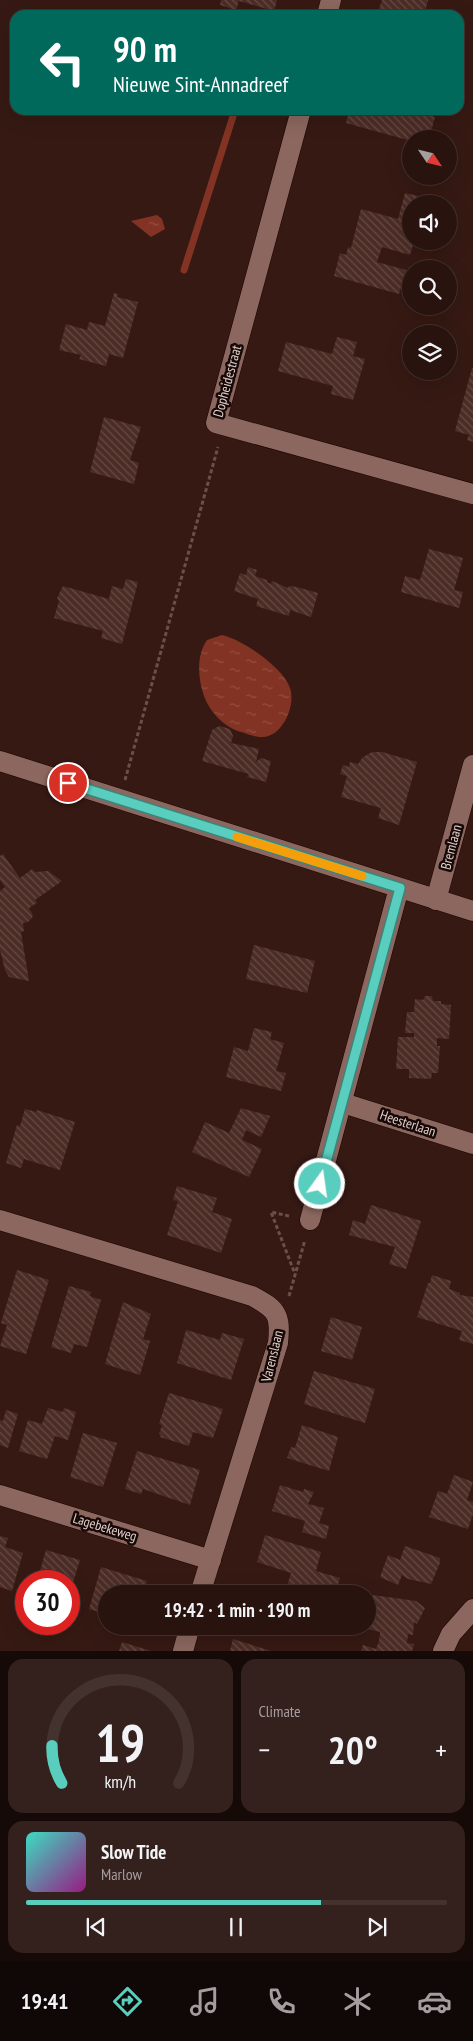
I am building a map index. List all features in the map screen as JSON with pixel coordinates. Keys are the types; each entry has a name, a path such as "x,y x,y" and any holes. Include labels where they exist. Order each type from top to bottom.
{"street":[{"name":"Dopheidestraat","path":"300,115 216,423 473,494"},
{"path":"0,761 473,911"},
{"name":"Bremlaan","path":"436,900 473,765"},
{"path":"310,1220 400,888"},
{"name":"Heesterlaan","path":"343,1103 473,1144"},
{"name":"Varenslaan","path":"0,1220 252,1296 274,1309 279,1318 278,1343 203,1585"},
{"name":"Lagebekeweg","path":"0,1495 211,1560"},
{"path":"443,1651 451,1634 473,1609"},
{"path":"183,1651 187,1635"}],"path":[{"path":"119,800 224,425"},
{"path":"280,1328 295,1274 310,1220 271,1212 295,1274"}],"water":[{"path":"157,215 162,219 165,229 151,237 131,221"},
{"path":"222,635 251,648 271,663 286,680 290,688 291,703 286,719 282,726 270,735 258,737 229,727 218,718 204,696 199,675 203,646 207,640"}],"building":[{"path":"221,0 277,0 274,10 239,1 236,10 220,5"},
{"path":"382,0 428,0 425,10 379,10"},
{"path":"348,115 428,115 435,117 431,130 402,130 402,139 346,123"},
{"path":"402,204 402,250 411,250 410,255 382,247 377,262 402,269 402,284 399,294 334,276 340,253 346,255 348,247 351,248 361,209 398,219"},
{"path":"114,293 118,294 117,297 138,302 123,358 109,354 106,366 79,359 81,355 59,350 66,324 87,330 89,322 105,326"},
{"path":"337,337 357,342 353,356 365,359 353,400 331,394 333,386 278,371 286,342 332,354"},
{"path":"472,368 473,442 467,440 469,435 455,431"},
{"path":"104,417 141,427 130,460 139,463 134,484 90,472"},
{"path":"429,549 463,558 454,590 463,592 459,608 401,592 405,576 420,580"},
{"path":"248,567 257,570 255,576 267,580 271,584 272,581 288,588 289,586 297,587 318,593 311,617 290,610 289,616 256,606 258,599 234,591 240,573 246,575"},
{"path":"126,579 138,582 122,644 101,638 103,631 54,618 59,601 57,598 63,586 109,599 112,586 123,589"},
{"path":"219,726 230,729 233,736 231,743 259,749 256,762 261,758 271,761 266,782 247,777 249,774 202,761 212,730"},
{"path":"372,752 382,752 417,762 399,825 378,818 381,808 341,797 347,776 340,774 343,765 349,767 350,762 358,764 363,757"},
{"path":"3,854 20,878 32,869 35,872 48,871 62,881 35,900 37,903 29,908 33,915 32,918 28,922 23,923 24,931 21,932 29,981 9,977 5,970 0,950 0,891 5,887 0,880 0,856"},
{"path":"254,945 315,961 307,993 246,979"},
{"path":"425,996 432,996 433,1001 441,1001 441,1004 451,1005 449,1039 437,1038 437,1046 440,1046 438,1073 432,1073 431,1079 409,1078 409,1069 396,1069 398,1037 414,1037 414,1033 405,1033 407,1012 414,1012 415,999 423,1000"},
{"path":"254,1028 272,1032 270,1039 284,1043 276,1071 286,1073 281,1091 226,1077 234,1047 248,1051"},
{"path":"241,1108 270,1116 261,1137 246,1130 242,1140 262,1149 249,1177 192,1152 205,1122 229,1133"},
{"path":"25,1109 36,1112 37,1110 75,1122 60,1170 24,1159 21,1168 6,1163 17,1125 20,1126"},
{"path":"177,1186 217,1198 212,1212 232,1219 221,1253 167,1235 178,1201 173,1200"},
{"path":"371,1205 421,1221 406,1269 389,1264 395,1247 349,1235 353,1220 365,1224"},
{"path":"17,1270 49,1280 26,1354 0,1346 7,1325 1,1323"},
{"path":"432,1275 451,1281 449,1289 460,1293 460,1295 473,1297 473,1344 459,1340 462,1331 417,1317"},
{"path":"69,1286 91,1292 90,1296 101,1300 87,1347 74,1344 71,1353 51,1347"},
{"path":"123,1302 151,1314 143,1339 150,1341 140,1375 105,1364"},
{"path":"331,1317 362,1327 352,1360 321,1351"},
{"path":"186,1330 220,1340 222,1333 244,1339 231,1380 177,1363"},
{"path":"314,1371 375,1389 365,1423 304,1404"},
{"path":"169,1393 223,1409 213,1438 193,1432 189,1446 160,1437 162,1425 159,1424"},
{"path":"48,1408 63,1412 64,1408 76,1412 68,1440 55,1436 47,1459 19,1451 28,1420 42,1424"},
{"path":"6,1410 18,1414 8,1448 0,1445 0,1420 3,1421"},
{"path":"302,1425 338,1437 329,1471 287,1458 291,1447 295,1448"},
{"path":"83,1433 117,1443 103,1487 70,1477"},
{"path":"137,1451 200,1470 190,1505 143,1489 141,1494 125,1489"},
{"path":"454,1475 473,1482 467,1500 473,1502 473,1514 468,1529 429,1517 438,1491 447,1494"},
{"path":"280,1485 303,1492 304,1489 314,1492 308,1504 324,1508 319,1523 329,1526 326,1539 302,1532 305,1521 272,1511"},
{"path":"265,1535 321,1552 316,1571 340,1578 338,1585 287,1585 291,1573 257,1562"},
{"path":"0,1536 8,1538 5,1547 23,1553 18,1570 15,1570 15,1581 12,1591 0,1587"},
{"path":"405,1546 440,1558 440,1563 431,1584 408,1579 402,1575 398,1585 380,1577 388,1555 400,1560"},
{"path":"46,1550 80,1560 77,1570 40,1570"},
{"path":"101,1567 147,1581 146,1585 98,1585 98,1612 89,1609"},
{"path":"376,1595 416,1601 425,1608 417,1624 414,1622 413,1635 408,1634 407,1643 414,1644 412,1651 361,1651 363,1645 376,1649 380,1632 376,1631"},
{"path":"233,1639 271,1651 230,1651"},
{"path":"122,1642 151,1651 119,1651"}],"waterway":[{"path":"184,270 233,115"}],"slow traffic":[{"path":"237,837 362,876"}],"route":[{"path":"68,783 400,888 320,1184"}]}
